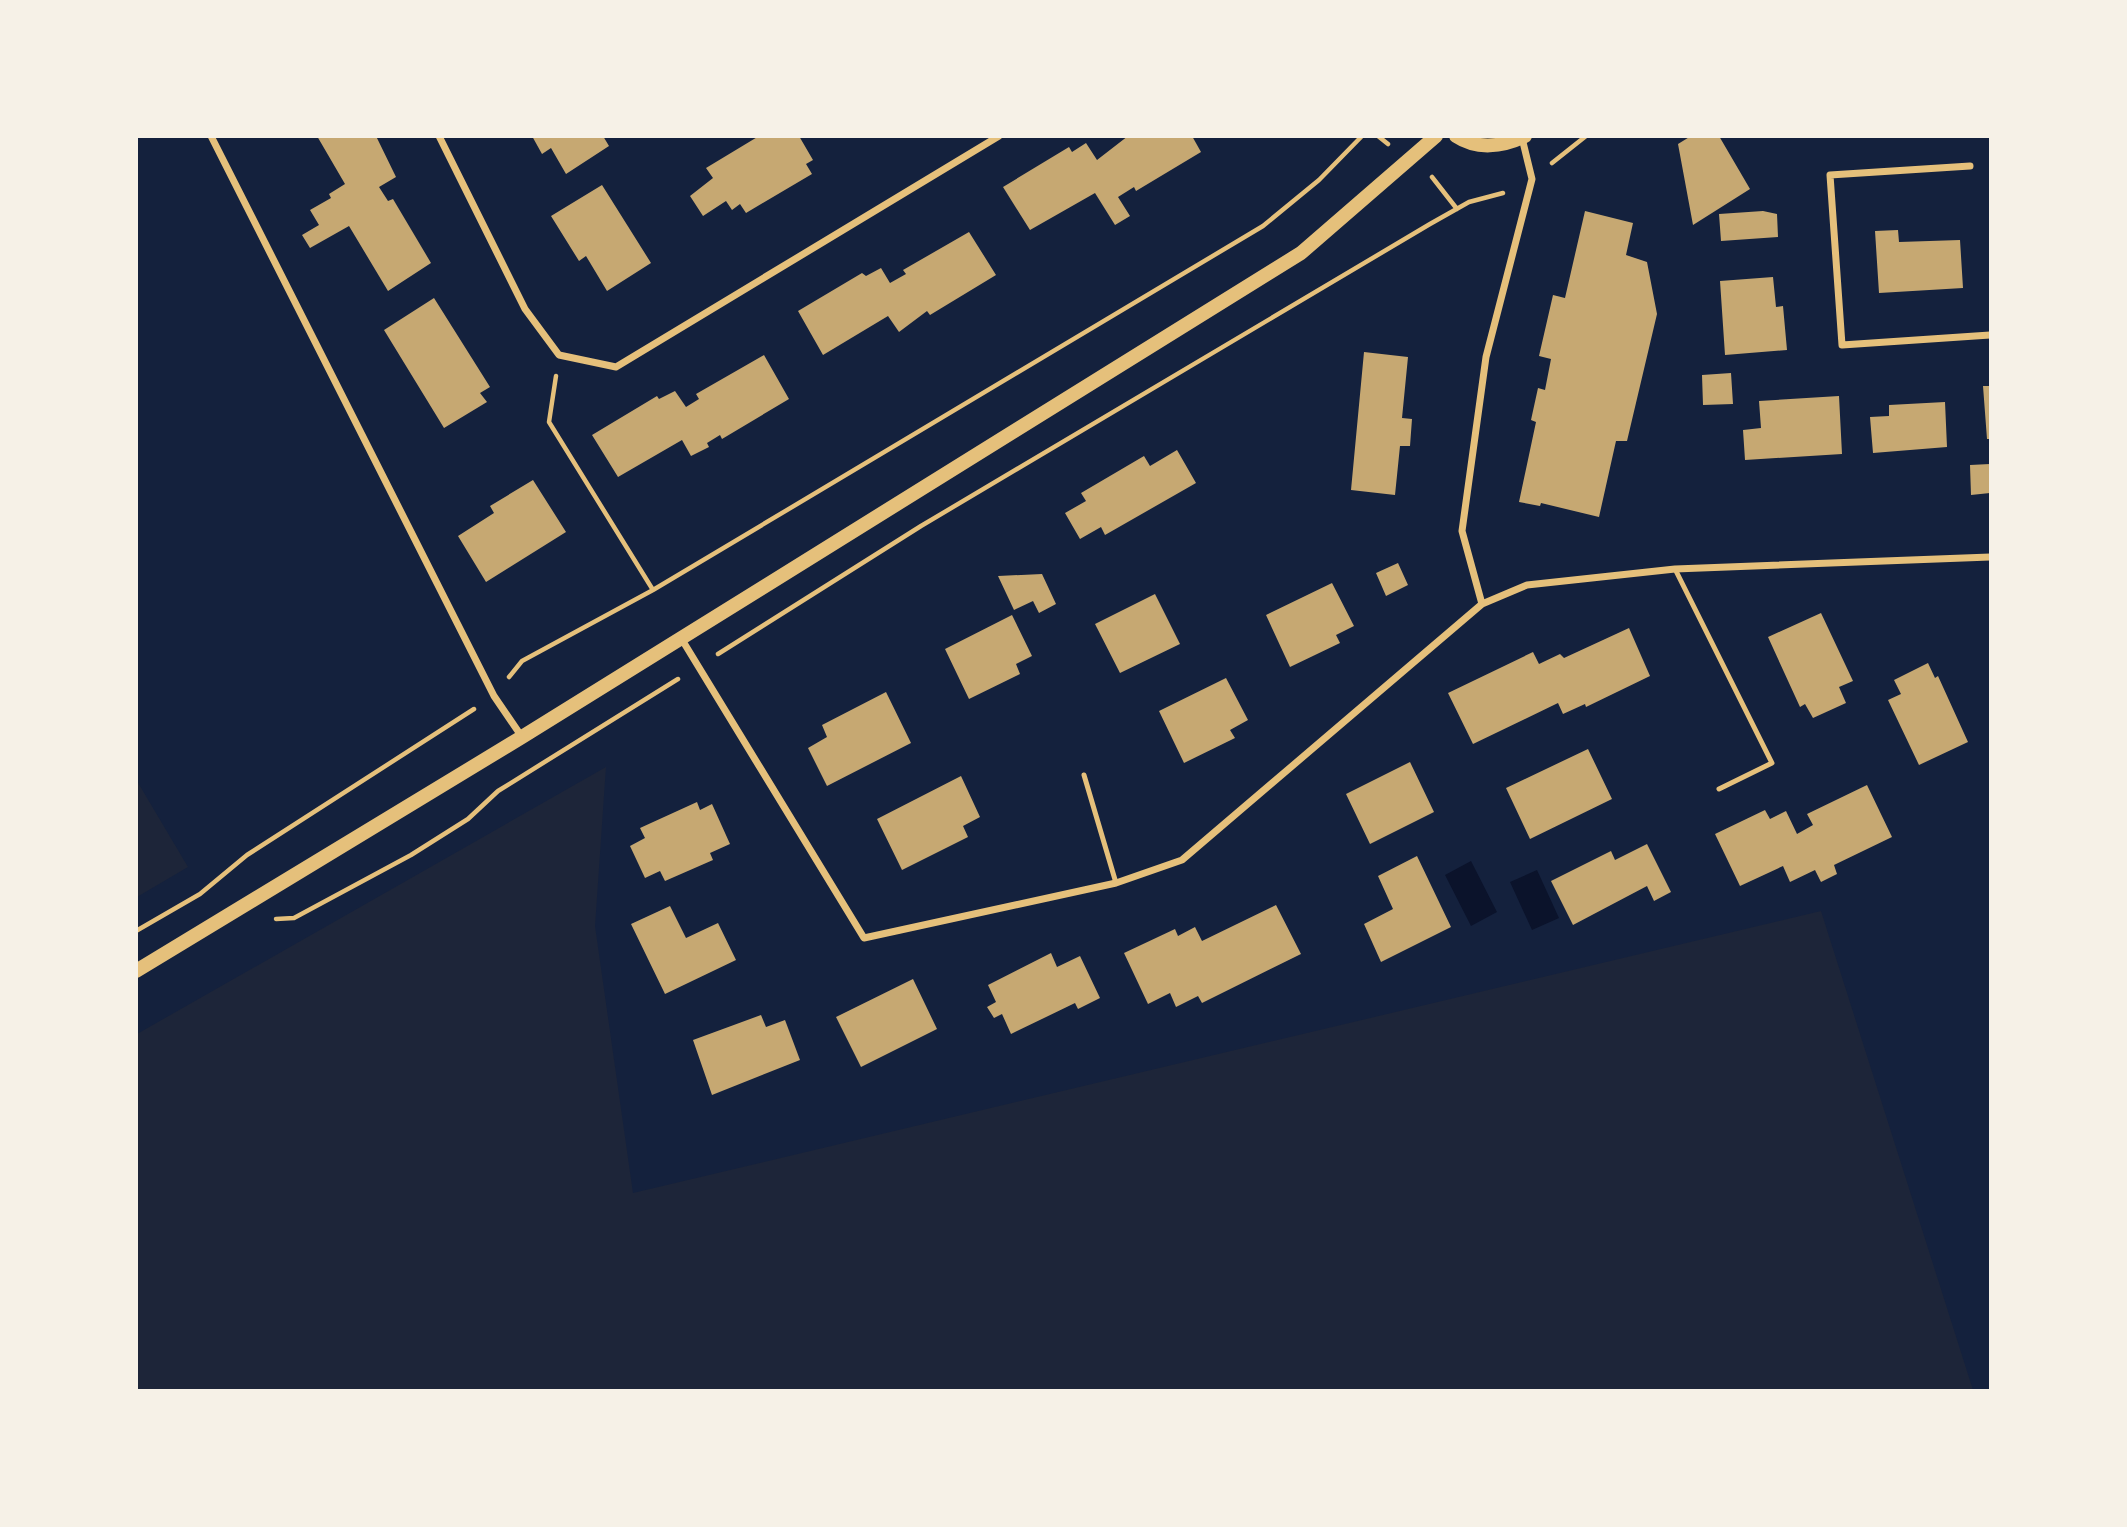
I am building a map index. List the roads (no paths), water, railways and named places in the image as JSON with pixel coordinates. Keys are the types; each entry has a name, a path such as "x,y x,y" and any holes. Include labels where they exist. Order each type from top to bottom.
{"main road":[{"path":"136,971 522,737 1301,253 1436,136"},
{"path":"1456,136 1468,144 1495,146 1523,137"}],"street":[{"path":"211,136 494,696 522,737"},
{"path":"439,136 525,309 559,355 616,367 999,136"},
{"path":"1482,604 1462,531 1486,357 1532,179 1523,137"},
{"path":"1970,166 1830,175 1842,345 1990,335"},
{"path":"681,637 864,938 1115,883 1182,860 1482,604 1528,585 1675,569 1990,557"}],"lane":[{"path":"1675,569 1772,763 1718,789"},
{"path":"1084,775 1115,883"}]}
